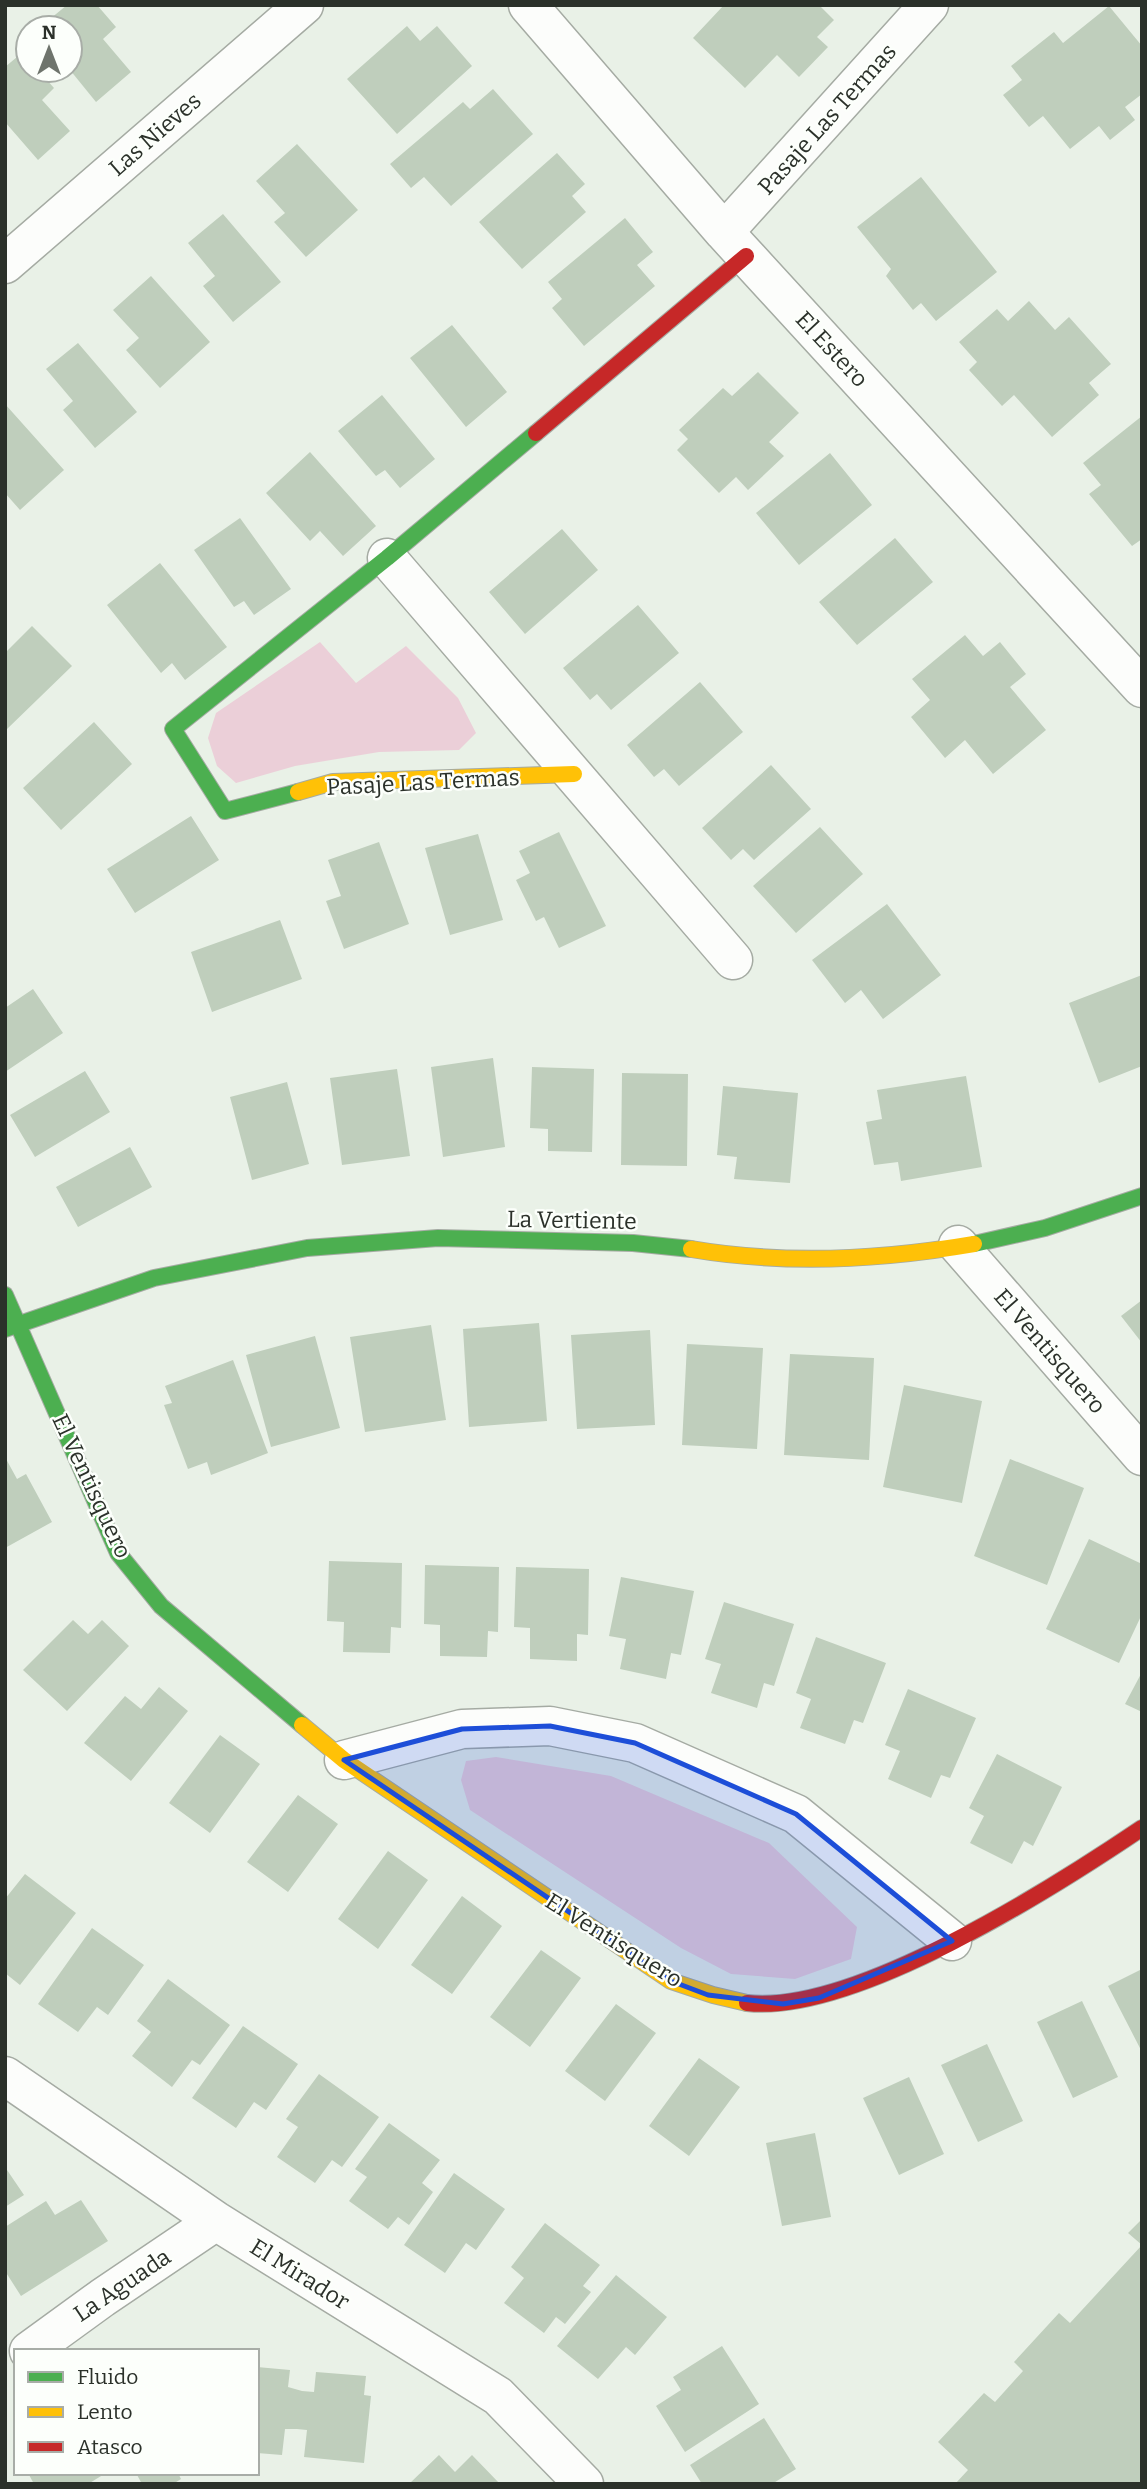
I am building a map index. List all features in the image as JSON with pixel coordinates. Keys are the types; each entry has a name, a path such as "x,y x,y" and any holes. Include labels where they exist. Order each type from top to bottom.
{"street":[{"name":"Las Nieves","path":"5,264 304,5"},
{"name":"El Estero","path":"528,5 735,244 1135,667"},
{"name":"Pasaje Las Termas","path":"574,774 333,782 225,811 173,729 387,558 735,244 929,5"},
{"path":"387,558 733,960"},
{"name":"La Vertiente","path":"12,1326 151,1278 218,1261 316,1245 414,1238 652,1244 737,1256 824,1258 958,1245 1024,1235 1089,1218 1142,1196"},
{"name":"El Ventisquero","path":"958,1245 1142,1457"},
{"name":"El Ventisquero","path":"5,1295 12,1326 118,1553 161,1606 344,1760 671,1981 708,1995 758,2003 783,2004 819,1998 952,1941 1032,1897 1142,1828"},
{"path":"344,1760 462,1729 550,1726 635,1743 796,1814 952,1941"},
{"name":"El Mirador","path":"5,2076 216,2221 498,2396 584,2484"},
{"name":"La Aguada","path":"32,2349 216,2221"}],"highlighted area":[{"path":"550,1726 635,1743 796,1814 952,1941 819,1998 783,2004 708,1995 671,1981 344,1760 462,1729"}],"shaded area":[{"path":"320,642 356,683 406,646 458,698 476,733 459,750 379,752 295,766 236,783 217,766 208,738 216,713"},
{"path":"496,1757 611,1776 769,1843 857,1927 851,1959 795,1979 731,1974 681,1948 470,1810 461,1780 466,1761"}],"building":[{"path":"67,5 97,5 116,27 103,39 131,72 96,102 81,84 84,84 84,14 56,14"},
{"path":"724,5 819,5 834,20 817,37 828,47 799,77 777,55 745,88 693,38"},
{"path":"1109,6 1142,46 1142,94 1125,107 1135,120 1110,140 1099,126 1070,149 1043,116 1029,127 1003,95 1022,80 1011,66 1054,32 1063,43"},
{"path":"407,26 420,41 437,26 472,66 397,134 347,79"},
{"path":"14,60 14,84 50,84 54,88 42,100 70,131 38,160 5,122 5,67"},
{"path":"493,89 533,134 451,206 424,177 411,188 390,164 463,102 470,109"},
{"path":"297,144 358,210 306,257 274,222 285,213 256,181"},
{"path":"557,153 585,184 572,196 586,212 522,269 479,222"},
{"path":"921,177 997,272 936,321 921,303 913,310 886,276 891,269 857,227"},
{"path":"223,214 281,282 233,322 203,286 215,276 188,243"},
{"path":"625,218 653,252 637,265 655,286 584,346 552,308 562,299 548,282"},
{"path":"151,276 210,342 160,388 126,350 139,338 113,310"},
{"path":"1029,301 1055,330 1069,317 1111,364 1089,383 1099,395 1052,437 1014,395 1002,406 969,370 977,362 959,342 997,309 1008,321"},
{"path":"452,325 507,392 466,427 410,358"},
{"path":"78,343 137,412 95,448 63,410 73,401 46,369"},
{"path":"758,372 799,413 769,442 784,456 748,490 736,477 719,493 677,450 688,439 679,430 723,388 732,396"},
{"path":"382,395 435,459 400,488 385,470 376,476 338,431"},
{"path":"5,404 64,470 20,510 5,493"},
{"path":"1142,416 1142,539 1132,546 1089,494 1101,485 1083,463"},
{"path":"310,452 376,526 343,556 320,531 310,541 266,493"},
{"path":"830,453 872,505 799,565 756,513"},
{"path":"240,518 291,589 254,615 244,601 234,607 194,550"},
{"path":"562,529 598,570 525,634 489,592"},
{"path":"895,538 933,582 857,645 819,602"},
{"path":"160,563 227,647 185,680 172,663 161,673 107,605"},
{"path":"638,605 679,653 611,710 597,694 590,700 563,668"},
{"path":"32,626 72,666 5,731 5,653"},
{"path":"965,635 983,656 1000,642 1026,674 1010,687 1046,730 993,774 965,740 945,758 911,717 930,700 912,679"},
{"path":"700,682 743,732 679,786 664,769 654,777 627,745"},
{"path":"94,722 132,764 61,830 23,788"},
{"path":"771,765 811,809 754,860 743,849 731,860 702,828"},
{"path":"191,816 219,860 135,913 107,869"},
{"path":"820,827 863,874 796,933 753,886"},
{"path":"559,832 606,926 559,948 544,917 536,921 516,880 530,873 519,851"},
{"path":"478,834 503,920 450,935 425,848"},
{"path":"379,842 409,924 344,949 326,901 341,896 328,860"},
{"path":"887,904 941,975 883,1019 861,990 845,1003 812,960"},
{"path":"280,920 302,979 212,1012 191,952"},
{"path":"1142,975 1142,1066 1099,1083 1069,1003"},
{"path":"33,989 63,1033 5,1072 5,1008"},
{"path":"493,1058 505,1147 443,1157 431,1067"},
{"path":"532,1067 594,1069 592,1152 548,1151 548,1129 530,1128"},
{"path":"397,1069 410,1156 342,1165 330,1078"},
{"path":"85,1071 110,1112 35,1157 10,1115"},
{"path":"622,1073 688,1074 687,1166 621,1165"},
{"path":"966,1076 982,1167 901,1181 898,1162 874,1165 866,1122 882,1119 877,1090"},
{"path":"287,1082 309,1164 252,1180 230,1097"},
{"path":"723,1086 798,1093 790,1183 734,1179 737,1157 717,1155"},
{"path":"130,1147 152,1187 78,1227 56,1187"},
{"path":"1142,1300 1142,1343 1121,1316"},
{"path":"539,1323 547,1421 469,1427 463,1329"},
{"path":"431,1325 446,1420 365,1432 350,1337"},
{"path":"650,1330 655,1425 577,1429 571,1335"},
{"path":"315,1336 340,1428 271,1447 246,1355"},
{"path":"687,1344 763,1348 757,1449 682,1445"},
{"path":"790,1354 874,1358 869,1460 784,1455"},
{"path":"233,1360 268,1453 211,1475 207,1462 188,1469 164,1405 172,1403 165,1386"},
{"path":"904,1385 982,1401 962,1503 883,1487"},
{"path":"5,1457 17,1479 26,1474 52,1522 5,1548"},
{"path":"1010,1459 1084,1488 1047,1585 974,1556"},
{"path":"1089,1539 1142,1564 1142,1614 1119,1663 1046,1629"},
{"path":"329,1561 402,1563 401,1628 391,1627 390,1653 343,1652 344,1622 327,1621"},
{"path":"425,1565 499,1567 498,1632 488,1631 487,1657 440,1656 440,1625 424,1624"},
{"path":"516,1567 589,1569 588,1635 577,1634 577,1661 530,1659 530,1628 514,1627"},
{"path":"621,1577 694,1591 681,1655 671,1653 666,1679 620,1669 626,1639 609,1636"},
{"path":"724,1602 794,1624 774,1686 764,1683 757,1708 711,1693 721,1664 705,1659"},
{"path":"73,1620 88,1634 102,1620 129,1646 67,1711 23,1670"},
{"path":"816,1637 886,1663 863,1723 854,1720 845,1744 800,1728 811,1699 796,1693"},
{"path":"1142,1672 1142,1712 1125,1704"},
{"path":"159,1687 188,1711 131,1781 84,1743 125,1696 141,1709"},
{"path":"908,1689 976,1718 950,1778 941,1775 931,1798 888,1779 900,1751 885,1745"},
{"path":"220,1735 260,1764 210,1833 169,1803"},
{"path":"997,1754 1062,1787 1033,1846 1024,1841 1012,1864 970,1843 984,1816 969,1808"},
{"path":"298,1795 338,1824 288,1892 247,1862"},
{"path":"388,1851 428,1880 378,1949 338,1919"},
{"path":"25,1874 76,1913 20,1985 5,1973 5,1899"},
{"path":"462,1896 502,1926 452,1994 411,1965"},
{"path":"92,1928 144,1965 108,2015 97,2007 78,2032 38,2004"},
{"path":"541,1950 581,1978 530,2047 490,2017"},
{"path":"1142,1969 1142,2052 1108,1986"},
{"path":"168,1979 230,2025 200,2065 192,2060 172,2087 132,2056 151,2032 137,2021"},
{"path":"1082,2001 1118,2077 1073,2098 1037,2022"},
{"path":"616,2004 656,2033 605,2101 565,2071"},
{"path":"243,2026 298,2064 266,2110 254,2102 236,2128 192,2098"},
{"path":"987,2044 1023,2121 978,2142 941,2065"},
{"path":"699,2058 740,2087 689,2156 649,2126"},
{"path":"319,2074 379,2117 342,2167 332,2160 315,2183 277,2157 298,2127 286,2119"},
{"path":"909,2077 944,2154 899,2175 863,2098"},
{"path":"389,2123 440,2160 422,2183 433,2192 409,2225 398,2217 388,2229 349,2201 367,2177 355,2169"},
{"path":"815,2133 831,2217 782,2226 766,2143"},
{"path":"5,2167 24,2195 5,2207"},
{"path":"454,2173 505,2209 476,2250 466,2243 445,2273 404,2245"},
{"path":"81,2200 108,2241 21,2296 5,2271 5,2227 46,2201 55,2215"},
{"path":"1142,2219 1142,2245 1128,2233"},
{"path":"545,2223 600,2265 583,2286 591,2292 565,2324 556,2317 544,2333 504,2303 524,2278 511,2267"},
{"path":"1142,2245 1142,2480 1138,2484 955,2484 968,2470 938,2442 984,2393 995,2402 1023,2371 1014,2362 1059,2313 1070,2323"},
{"path":"616,2275 667,2317 635,2355 626,2347 598,2379 557,2346"},
{"path":"722,2346 759,2404 685,2452 656,2406 681,2390 673,2377"},
{"path":"259,2367 290,2370 288,2387 314,2392 316,2372 366,2376 364,2395 371,2396 364,2463 304,2457 307,2430 297,2429 285,2429 282,2455 259,2453"},
{"path":"764,2418 796,2469 772,2484 702,2484 690,2465"},
{"path":"439,2455 455,2472 472,2455 500,2484 409,2484"},
{"path":"29,2475 103,2475 88,2484 34,2484"},
{"path":"137,2475 179,2475 181,2479 173,2484 142,2484"}],"traffic: fast":[{"path":"298,792 225,811 173,729 387,558 536,433"},
{"path":"974,1244 1045,1228 1142,1196"},
{"path":"5,1329 154,1278 307,1248 438,1238 633,1243 691,1249"},
{"path":"5,1295 118,1553 161,1606 302,1725"}],"traffic: slow":[{"path":"298,792 333,782 574,774"},
{"path":"691,1249 797,1259 904,1254 974,1244"},
{"path":"302,1725 344,1760 671,1981 747,2003"}],"traffic: jam":[{"path":"536,433 746,256"},
{"path":"747,2003 791,2001 841,1989 896,1969 1006,1913 1142,1828"}]}
